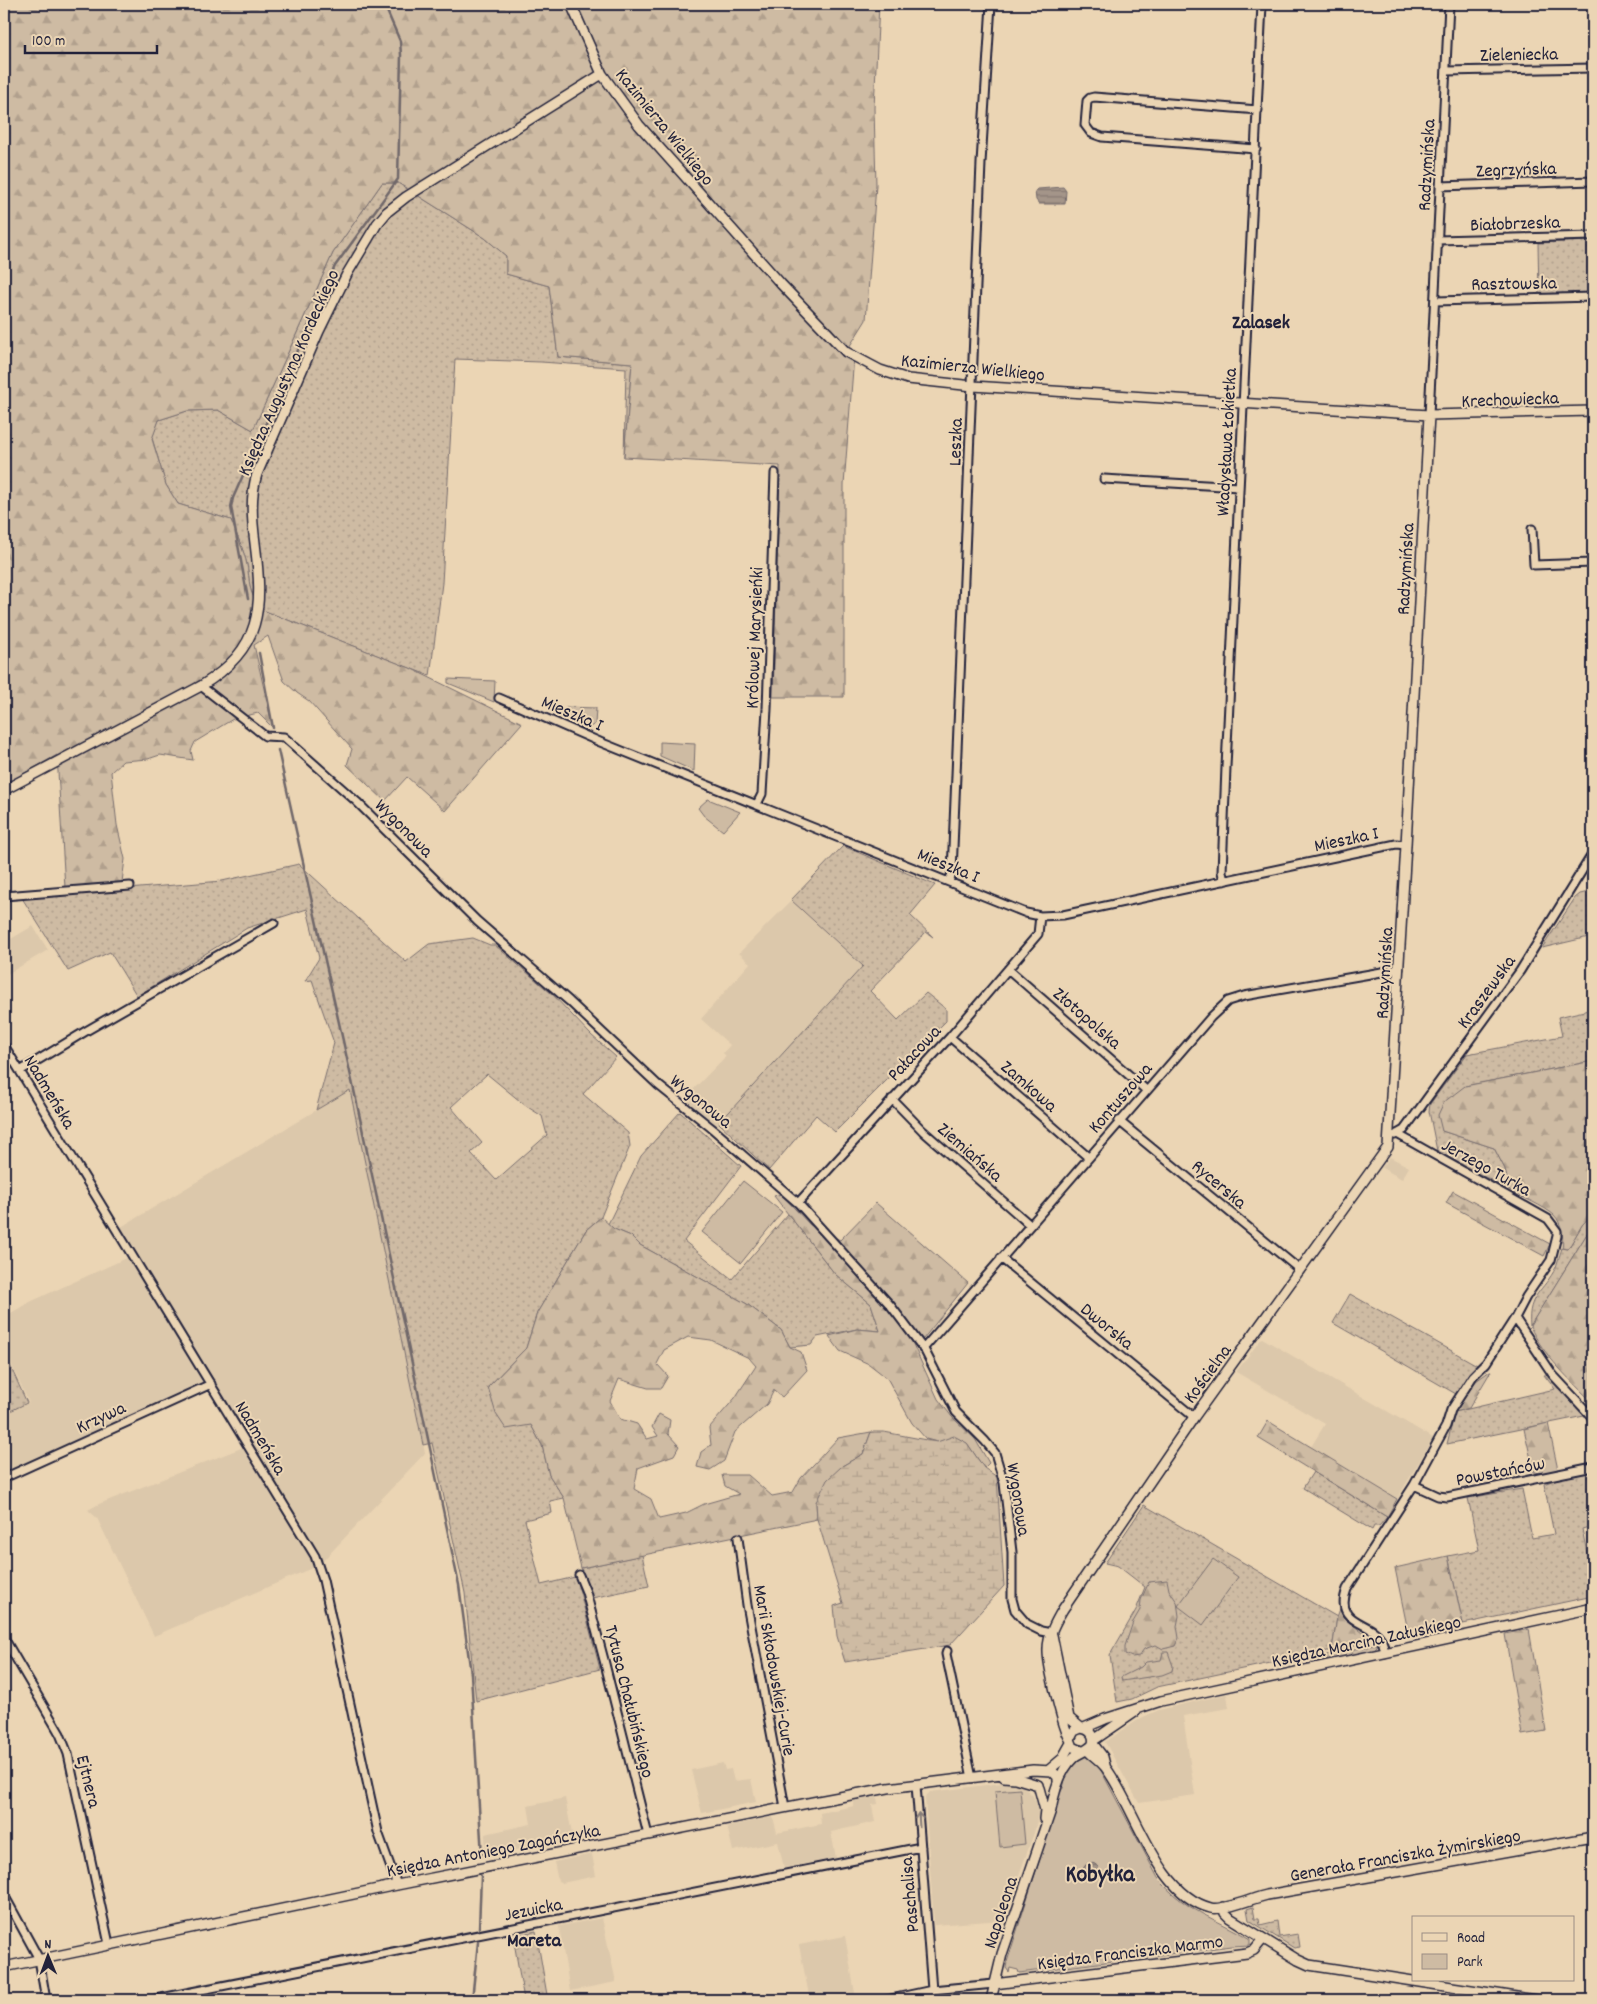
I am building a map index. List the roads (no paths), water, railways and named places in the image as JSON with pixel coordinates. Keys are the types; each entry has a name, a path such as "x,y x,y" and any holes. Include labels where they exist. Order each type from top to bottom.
{"street":[{"name":"Kazimierza Wielkiego","path":"571,4 602,74 639,125 781,284 846,352 880,370 908,379 973,386 1429,415"},
{"name":"Leszka","path":"949,882 952,872 981,163 991,4"},
{"name":"Władysława Łokietka","path":"1224,881 1224,834 1239,487 1262,4"},
{"name":"Radzymińska","path":"1394,1135 1399,969 1450,4"},
{"name":"Zieleniecka","path":"1446,71 1593,68"},
{"name":"Księdza Augustyna Kordeckiego","path":"4,790 202,686 224,670 236,658 253,628 259,609 260,591 252,509 255,480 264,455 322,324 371,233 387,212 406,197 602,74"},
{"path":"1256,150 1102,137 1090,133 1085,125 1087,101 1094,97 1258,110"},
{"name":"Zegrzyńska","path":"1440,186 1593,181"},
{"name":"Białobrzeska","path":"1437,240 1593,236"},
{"name":"Rasztowska","path":"1434,301 1593,297"},
{"name":"Krechowiecka","path":"1429,415 1593,411"},
{"name":"Królowej Marysieńki","path":"757,804 762,794 767,709 775,473"},
{"path":"1104,479 1239,487"},
{"path":"1532,529 1534,565 1593,563"},
{"name":"Wygonowa","path":"202,686 265,736 284,736 357,802 477,921 569,1001 658,1085 714,1130 798,1203 891,1306 923,1349 956,1412 986,1440 996,1453 1005,1493 1012,1552 1012,1600 1021,1620 1041,1631 1052,1633"},
{"name":"Mieszka I","path":"499,698 600,742 1026,914 1040,916 1064,915 1396,844 1406,845"},
{"name":"Kraszewska","path":"1394,1135 1404,1130 1520,971 1593,853"},
{"path":"4,896 130,886"},
{"name":"Pałacowa","path":"798,1203 950,1037 1038,934 1040,916"},
{"path":"20,1071 274,923"},
{"name":"Złotopolska","path":"1008,968 1146,1090"},
{"name":"Kontuszowa","path":"923,1349 1146,1090 1211,1017 1228,1001 1266,992 1399,969"},
{"name":"Zamkowa","path":"950,1037 1088,1158"},
{"name":"Nadmeńska","path":"4,1045 308,1543 320,1568 378,1832 397,1885"},
{"name":"Ziemiańska","path":"892,1099 923,1131 1030,1226"},
{"name":"Rycerska","path":"1119,1121 1300,1270"},
{"name":"Jerzego Turka","path":"1394,1135 1548,1219 1557,1231 1557,1243 1551,1260 1526,1297 1515,1318"},
{"name":"Kościelna","path":"1070,1741 1062,1720 1048,1649 1052,1633 1063,1609 1194,1417 1383,1155 1394,1135"},
{"name":"Dworska","path":"1001,1258 1194,1417"},
{"path":"1385,1653 1382,1641 1346,1612 1345,1594 1414,1485 1446,1426 1451,1410 1473,1376 1486,1363 1515,1318 1553,1375 1593,1418"},
{"name":"Krzywa","path":"4,1478 211,1384"},
{"name":"Powstańców","path":"1414,1485 1438,1496 1447,1497 1593,1467"},
{"name":"Marii Skłodowskiej-Curie","path":"738,1538 747,1604 785,1807"},
{"name":"Tytusa Chałubińskiego","path":"579,1575 586,1592 648,1835"},
{"name":"Księdza Marcina Załuskiego","path":"1083,1728 1145,1705 1593,1608"},
{"path":"1052,1633 1070,1718 1083,1728 1089,1730 1089,1746"},
{"name":"Ejtnera","path":"4,1638 60,1734 68,1754 109,1944"},
{"path":"947,1651 972,1778"},
{"name":"Księdza Marcina Załuskiego","path":"1057,1785 1069,1764 1089,1746 1145,1705"},
{"path":"1045,1771 1055,1773 1057,1785 1048,1791 1038,1786 1037,1778 1045,1771 1062,1759 1074,1731 1083,1728"},
{"path":"1070,1741 1073,1747 1089,1746 1103,1757 1106,1767 1168,1877 1176,1887 1190,1898 1212,1908 1223,1907 1225,1914 1230,1918 1309,1965 1412,1981"},
{"name":"Księdza Antoniego Zagańczyka","path":"4,1967 785,1807 916,1784 991,1776 1024,1770 1045,1771"},
{"name":"Księdza Antoniego Zagańczyka","path":"991,1776 1015,1778 1038,1786"},
{"name":"Paschalisa","path":"916,1784 932,1990"},
{"name":"Napoleona","path":"991,2000 1002,1954 1051,1810 1057,1785"},
{"name":"Napoleona","path":"1038,1786 1045,1810 1042,1836"},
{"name":"Generała Franciszka Żymirskiego","path":"1223,1907 1267,1895 1593,1837"},
{"name":"Jezuicka","path":"151,2000 921,1847"},
{"path":"4,1895 39,1960 46,2000"},
{"name":"Księdza Franciszka Marmo","path":"994,1984 1247,1953 1254,1950 1263,1939"},
{"path":"1419,1982 1536,2000"},
{"path":"886,2000 932,1990 994,1984"},
{"path":"926,2000 932,1990"}],"waterway":[{"path":"248,599 231,507 233,498 335,266 398,179 400,41 384,4"},
{"path":"259,653 273,728"},
{"path":"278,750 354,1090 459,1585 471,1674 482,1856"},
{"path":"479,1928 481,1876"},
{"path":"472,2000 478,1942"}],"district":[{"name":"Zalasek","path":"1261,321"},
{"name":"Kobyłka","path":"1100,1873"},
{"name":"Mareta","path":"534,1939"}]}
